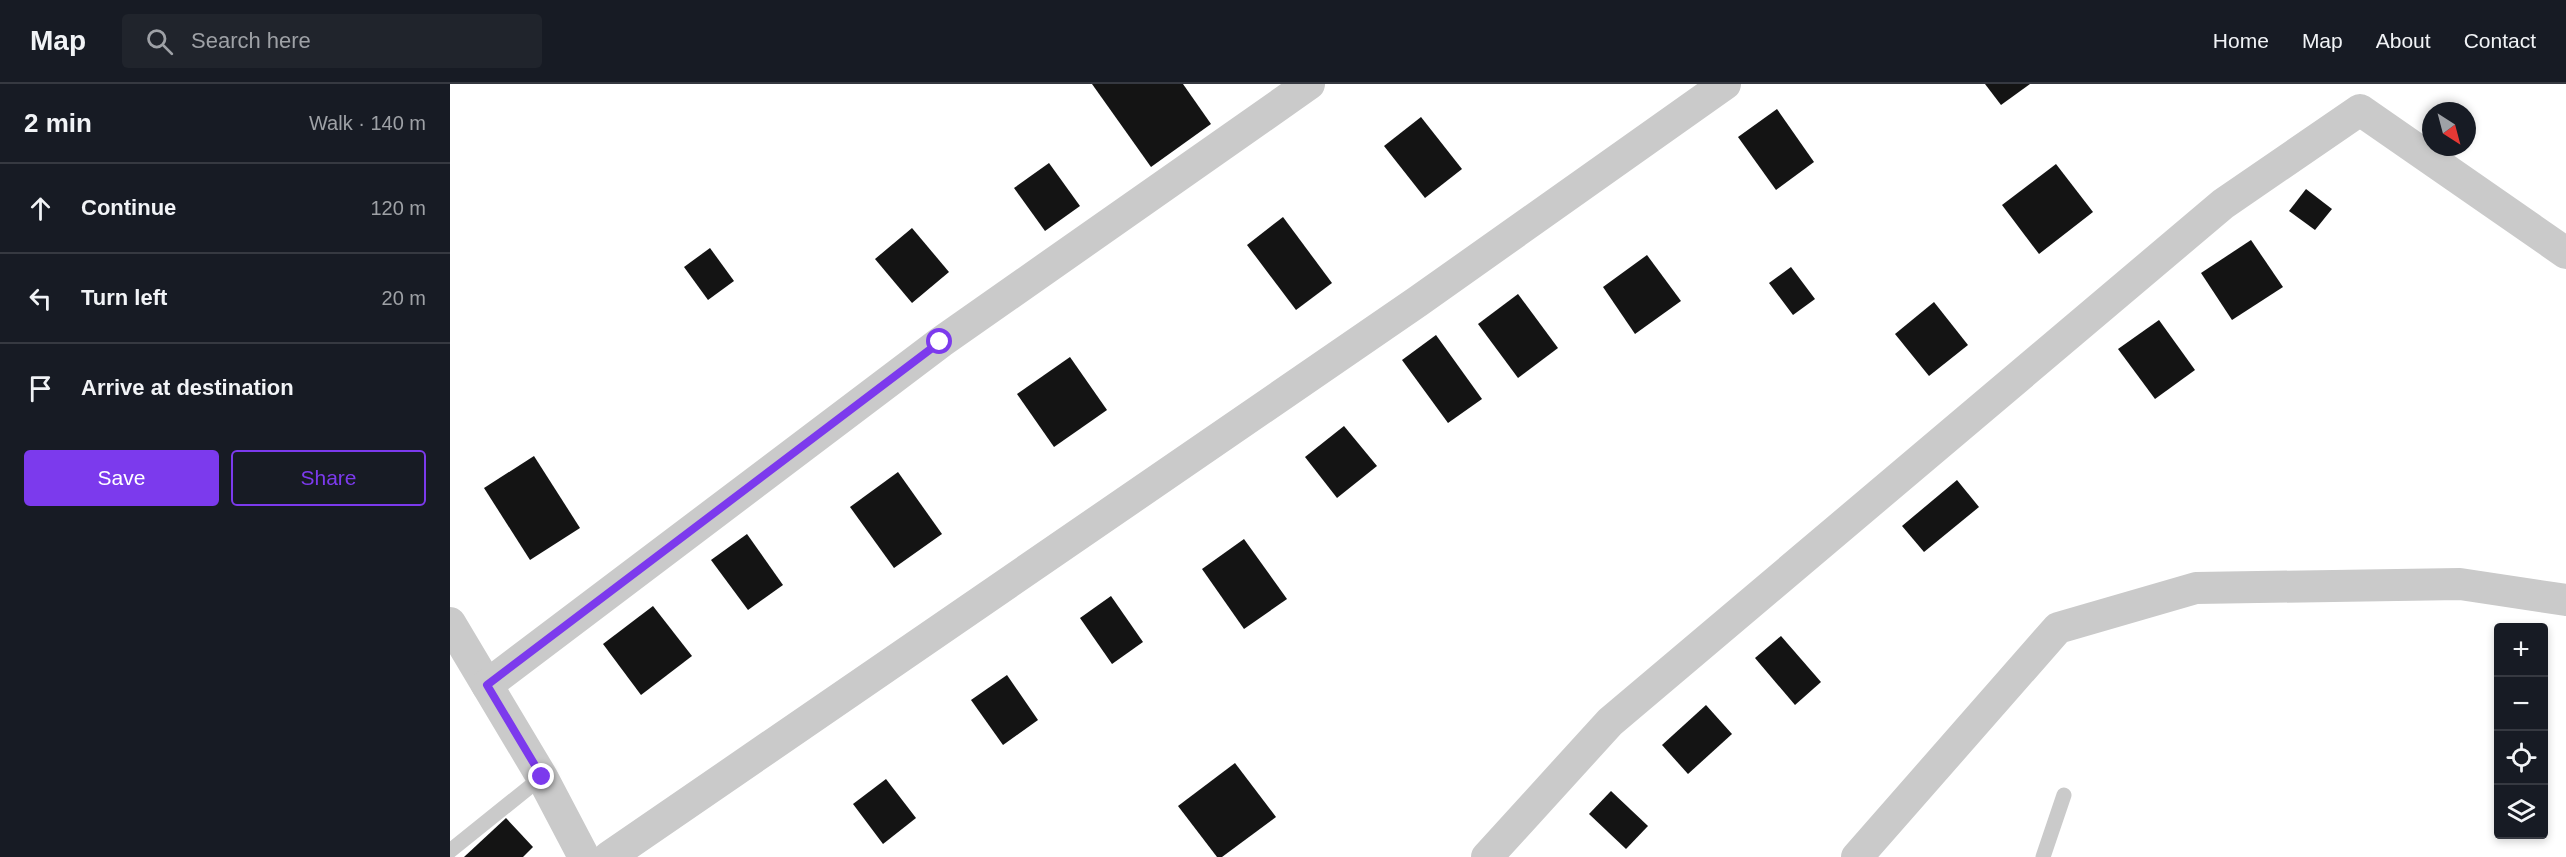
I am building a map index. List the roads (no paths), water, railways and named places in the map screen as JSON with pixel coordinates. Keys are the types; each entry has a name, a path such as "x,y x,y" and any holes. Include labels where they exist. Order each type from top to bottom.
{"street":[{"path":"487,685 940,342 1309,84"},
{"path":"609,857 1426,295 1725,84"},
{"path":"1487,857 1610,722 2223,204 2360,110 2566,253"},
{"path":"1857,857 2058,628 2196,588 2460,584 2566,600"},
{"path":"450,623 542,777 584,857"}],"lane":[{"path":"450,850 542,777"},
{"path":"2043,857 2064,795"}]}
